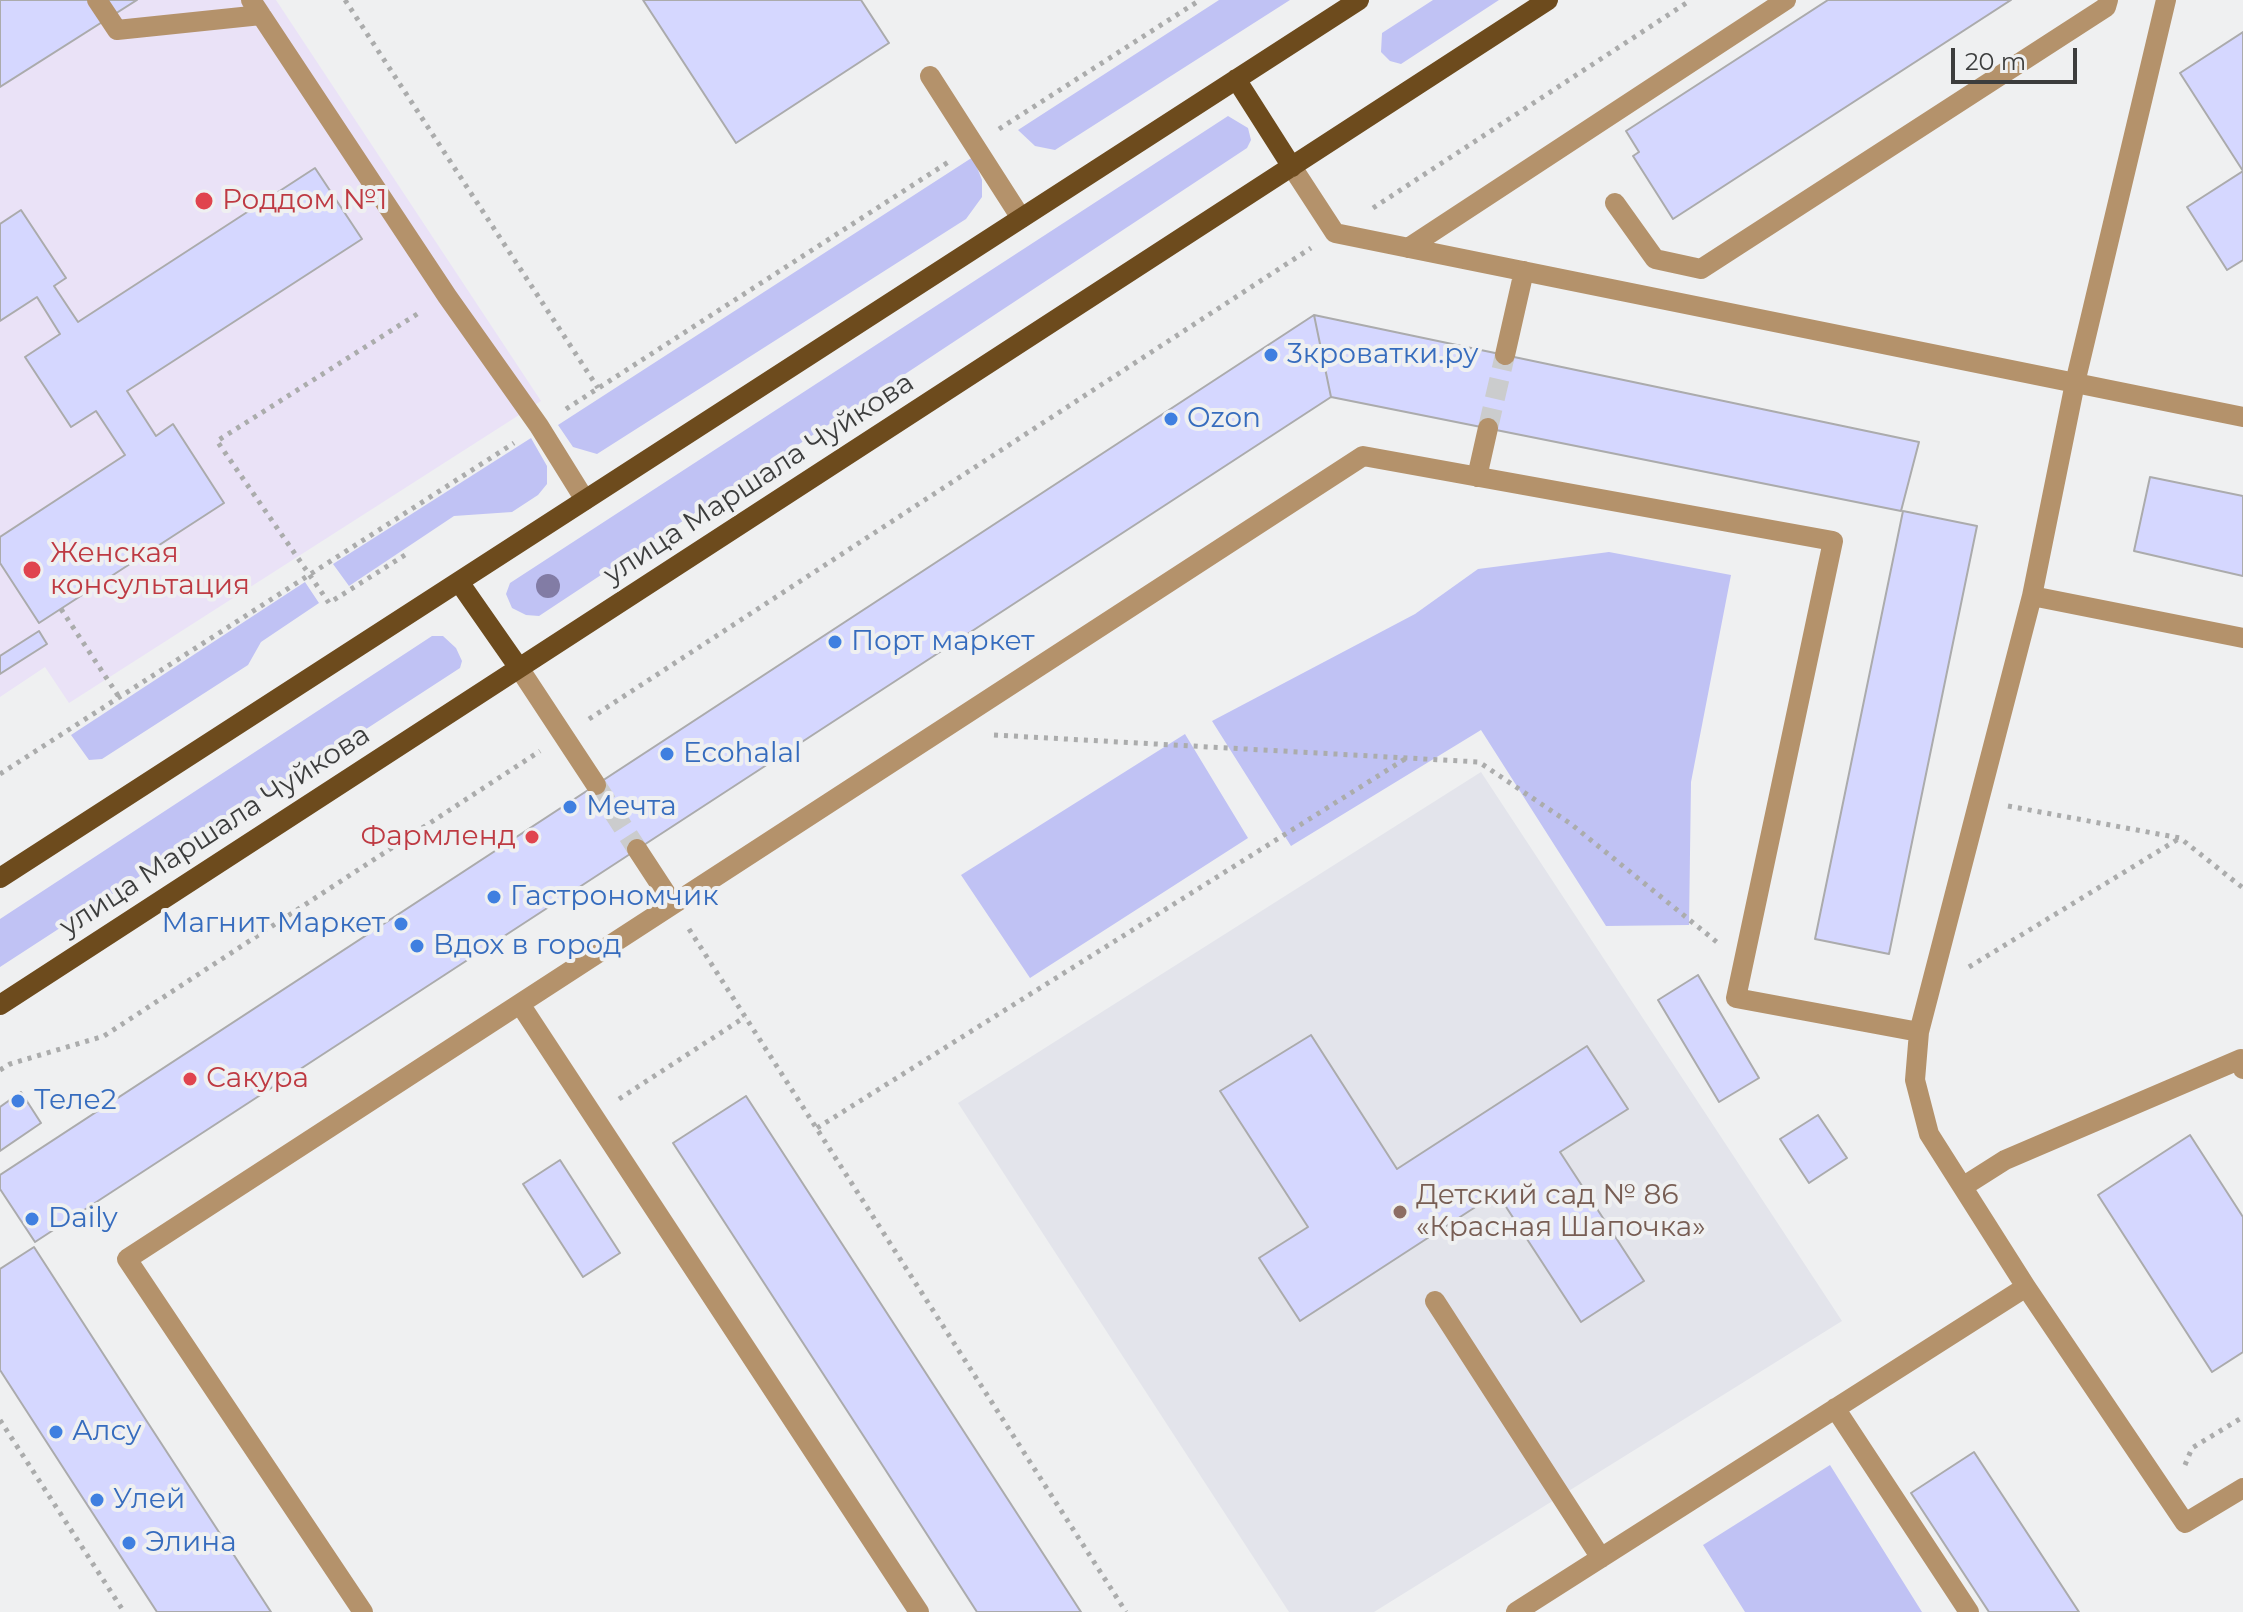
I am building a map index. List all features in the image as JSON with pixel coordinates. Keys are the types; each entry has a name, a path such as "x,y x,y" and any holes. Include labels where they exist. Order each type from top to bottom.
{"main road":[{"path":"0,878 1359,0"},
{"name":"улица Маршала Чуйкова","path":"0,1005 1548,0"},
{"path":"1236,79 1292,167"},
{"path":"459,582 519,668"}],"lane":[{"path":"97,0 117,30 256,8 447,296 539,426 585,500"},
{"path":"1408,248 1786,0"},
{"path":"1615,203 1655,259 1701,269 2106,7 2108,0"},
{"path":"2166,0 2075,383 2032,596 1919,1032 1915,1080 1929,1134 2026,1287 2189,1529 2243,1488"},
{"path":"930,76 1021,218"},
{"path":"1292,167 1335,233 2243,417"},
{"path":"1505,355 1524,271"},
{"path":"1477,477 1488,428"},
{"path":"363,1612 127,1259 1363,456 1833,541 1736,998 1919,1032"},
{"path":"2032,596 2243,638"},
{"path":"519,668 561,737 596,785"},
{"path":"637,849 673,904"},
{"path":"520,1004 919,1612"},
{"path":"1964,1186 2005,1160 2241,1059 2243,1069"},
{"path":"1516,1612 2026,1287"},
{"path":"1435,1301 1601,1558"},
{"path":"1835,1408 1969,1612"}],"path":[{"path":"345,0 598,388"},
{"path":"0,774 1200,0"},
{"path":"0,1070 10,1064 104,1036 1691,0"},
{"path":"405,555 329,603 217,441 447,296"},
{"path":"61,609 119,697"},
{"path":"939,732 1479,762 1571,824 1744,964"},
{"path":"817,1128 1406,758"},
{"path":"1979,801 2180,838 2243,888"},
{"path":"1930,991 2180,838"},
{"path":"673,904 1126,1612"},
{"path":"594,1115 745,1017"},
{"path":"2170,1501 2192,1448 2243,1417"},
{"path":"0,1420 124,1612"}],"shaded area":[{"name":"Роддом №1","path":"0,0 276,0 541,401 69,703 45,667 0,697"},
{"path":"1219,0 1290,0 1055,150 1035,146 1018,130"},
{"path":"1433,0 1499,0 1401,64 1390,61 1381,52 1382,33"},
{"path":"1228,116 1248,128 1251,140 1247,148 539,616 526,615 512,608 506,594 510,583"},
{"path":"973,157 982,180 982,197 966,219 597,454 573,447 558,425"},
{"path":"531,438 547,466 547,484 538,495 512,512 454,516 349,586 333,564"},
{"path":"1609,552 1731,575 1691,782 1689,925 1606,926 1481,730 1291,846 1212,721 1415,614 1478,569"},
{"path":"305,582 319,603 261,642 248,665 102,759 89,760 71,735"},
{"path":"432,636 443,636 456,648 462,661 460,668 0,967 0,919"},
{"path":"1185,734 1248,838 1030,978 961,875"},
{"name":"Детский сад № 86 «Красная Шапочка»","path":"1481,772 1842,1321 1374,1612 1289,1612 958,1103"},
{"path":"1830,1465 1922,1612 1745,1612 1703,1545"}],"building":[{"path":"0,0 137,0 0,87"},
{"path":"643,0 861,0 889,43 736,143"},
{"path":"1828,0 2011,0 1673,219 1633,156 1639,152 1626,131"},
{"path":"2243,32 2243,171 2180,73"},
{"path":"315,168 362,239 127,391 156,436 173,424 224,503 39,623 0,563 0,537 125,455 96,411 71,427 25,357 60,334 37,297 0,321 0,224 21,210 66,278 54,286 78,322"},
{"path":"2243,171 2243,260 2227,270 2187,207"},
{"path":"1314,315 1331,397 35,1242 0,1189 0,1175"},
{"path":"1314,315 1919,442 1901,511 1331,397"},
{"path":"2150,477 2243,496 2243,576 2134,551"},
{"path":"1903,511 1977,526 1889,954 1815,939"},
{"path":"39,631 47,644 0,674 0,656"},
{"path":"1698,975 1759,1078 1719,1102 1658,1000"},
{"path":"1311,1035 1397,1169 1587,1046 1628,1109 1560,1152 1644,1281 1581,1322 1497,1193 1300,1321 1259,1258 1308,1227 1220,1091"},
{"path":"21,1092 41,1123 0,1151 0,1107"},
{"path":"746,1096 1081,1612 977,1612 673,1143"},
{"path":"1818,1115 1847,1158 1809,1183 1780,1139"},
{"path":"2190,1135 2243,1217 2243,1352 2212,1372 2098,1195"},
{"path":"560,1160 620,1253 583,1277 523,1184"},
{"path":"34,1247 271,1612 157,1612 75,1486 0,1370 0,1269"},
{"path":"1974,1452 2079,1612 1989,1612 1911,1493"}],"tunnel":[{"path":"1488,428 1505,355"},
{"path":"596,785 637,849"}],"place":[{"name":"Роддом №1","path":"204,201"},
{"name":"3кроватки.ру","path":"1271,355"},
{"name":"Ozon","path":"1171,419"},
{"name":"Женская консультация","path":"32,570"},
{"name":"Порт маркет","path":"835,642"},
{"name":"Ecohalal","path":"667,754"},
{"name":"Мечта","path":"570,807"},
{"name":"Фармленд","path":"532,837"},
{"name":"Гастрономчик","path":"494,897"},
{"name":"Магнит Маркет","path":"401,924"},
{"name":"Вдох в город","path":"417,946"},
{"name":"Сакура","path":"190,1079"},
{"name":"Теле2","path":"18,1101"},
{"name":"Детский сад № 86 «Красная Шапочка»","path":"1400,1212"},
{"name":"Daily","path":"32,1219"},
{"name":"Алсу","path":"56,1432"},
{"name":"Улей","path":"97,1500"},
{"name":"Элина","path":"129,1543"}]}
